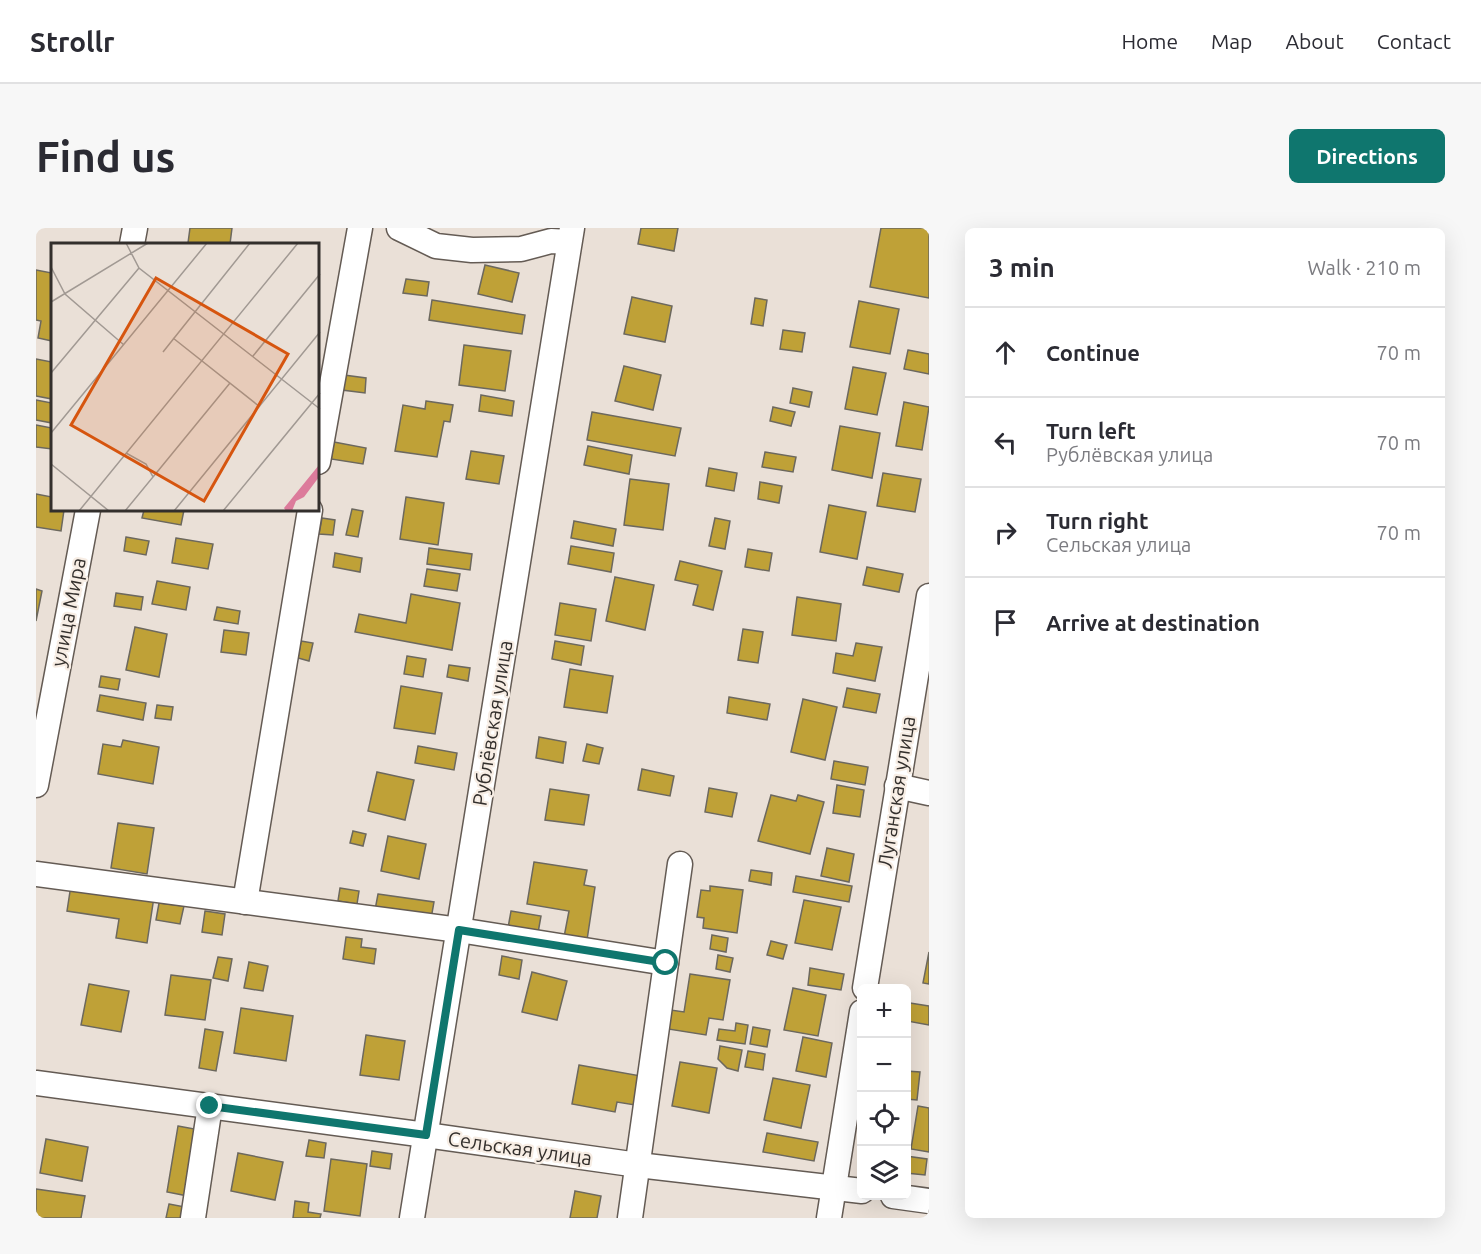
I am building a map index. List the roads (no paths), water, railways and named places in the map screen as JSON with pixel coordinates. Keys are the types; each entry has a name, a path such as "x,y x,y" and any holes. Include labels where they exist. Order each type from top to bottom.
{"street":[{"path":"132,243 135,228"},
{"path":"320,450 347,288 360,228"},
{"path":"399,228 436,246 472,250 521,249 571,235"},
{"name":"Рублёвская улица","path":"412,1218 571,235"},
{"name":"улица Мира","path":"36,785 88,512"},
{"path":"245,902 310,512"},
{"name":"Луганская улица","path":"866,984 929,596"},
{"path":"897,786 929,793"},
{"path":"630,1218 680,864"},
{"path":"36,874 459,930 666,963"},
{"path":"829,1218 857,1038"},
{"name":"Сельская улица","path":"36,1083 639,1165 857,1190"},
{"path":"193,1218 210,1106"},
{"path":"911,1198 929,1201"}]}
